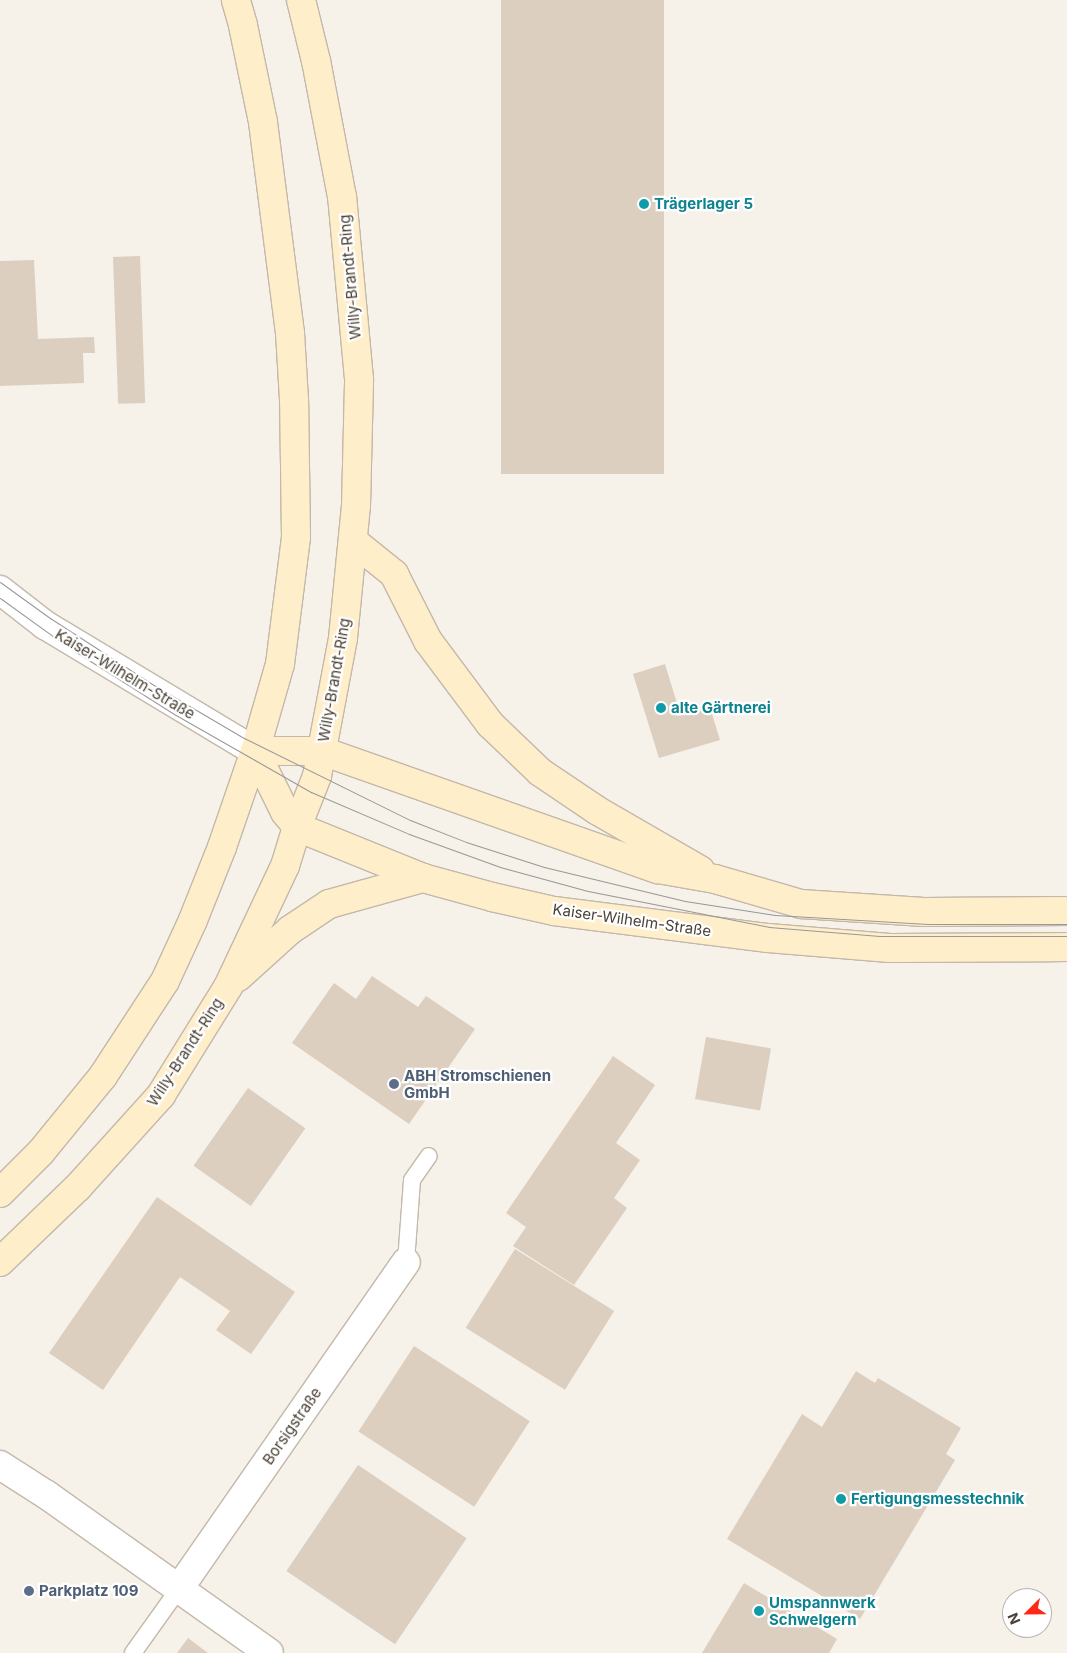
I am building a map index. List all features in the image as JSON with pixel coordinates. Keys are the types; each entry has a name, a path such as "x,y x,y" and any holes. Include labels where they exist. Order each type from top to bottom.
{"main road":[{"path":"0,1193 41,1152 103,1076 164,981 193,920 218,856 255,751 280,664 296,537 294,400 290,333 262,122 243,25 236,0"},
{"name":"Willy-Brandt-Ring","path":"0,1262 78,1187 161,1096 228,987 284,866 317,776 343,638 356,506 359,379 342,197 316,61 301,0"},
{"path":"353,541 394,574 433,649 490,724 540,772 598,811 715,879"},
{"path":"255,751 322,751 658,869 715,879 801,904 924,912 1067,911"},
{"path":"255,751 285,812 297,827"},
{"name":"Kaiser-Wilhelm-Straße","path":"297,827 423,878 554,911 768,938 890,948 1067,947"},
{"path":"228,987 290,930 329,904 423,878"}],"street":[{"name":"Kaiser-Wilhelm-Straße","path":"0,590 45,625 255,751"},
{"name":"Borsigstraße","path":"178,1590 406,1262"},
{"path":"0,1447 47,1495"},
{"path":"0,1465 47,1495 269,1653"}],"lane":[{"path":"406,1262 412,1180 429,1156"},
{"path":"132,1653 178,1590"}],"building":[{"path":"501,0 664,0 664,474 501,474"},
{"path":"140,256 145,403 118,404 113,257"},
{"path":"34,260 38,339 94,337 95,353 83,353 84,383 0,386 0,261"},
{"name":"alte Gärtnerei","path":"665,664 680,713 709,704 720,740 659,758 633,674"},
{"name":"ABH Stromschienen GmbH","path":"372,976 418,1007 426,996 475,1029 409,1124 292,1043 334,983 356,999"},
{"path":"706,1037 771,1048 760,1111 695,1099"},
{"path":"613,1056 655,1085 616,1143 640,1160 614,1198 627,1208 574,1285 513,1246 526,1227 506,1213"},
{"path":"248,1088 305,1128 251,1206 194,1166"},
{"path":"157,1197 295,1292 251,1354 216,1330 230,1311 180,1277 103,1390 49,1353"},
{"path":"515,1249 614,1311 565,1390 466,1328"},
{"path":"414,1346 530,1421 474,1507 358,1432"},
{"name":"Fertigungsmesstechnik","path":"856,1371 875,1383 878,1378 961,1428 946,1454 955,1460 860,1619 727,1539 802,1414 822,1427"},
{"path":"358,1465 467,1538 395,1644 286,1571"},
{"name":"Umspannwerk Schwelgern","path":"744,1583 837,1639 829,1653 702,1653"},
{"path":"188,1638 208,1653 177,1653"}],"tram line":[{"path":"0,582 50,618 152,684 242,737 410,820 466,842 544,867 685,901 775,915 928,924 1067,924"},
{"path":"0,598 68,647 174,714 311,792 409,834 500,867 588,891 769,927 880,936 1067,936"}],"place":[{"name":"Trägerlager 5","path":"644,204"},
{"name":"alte Gärtnerei","path":"661,708"},
{"name":"ABH Stromschienen GmbH","path":"394,1084"},
{"name":"Fertigungsmesstechnik","path":"841,1499"},
{"name":"Parkplatz 109","path":"29,1591"},
{"name":"Umspannwerk Schwelgern","path":"759,1611"}]}
